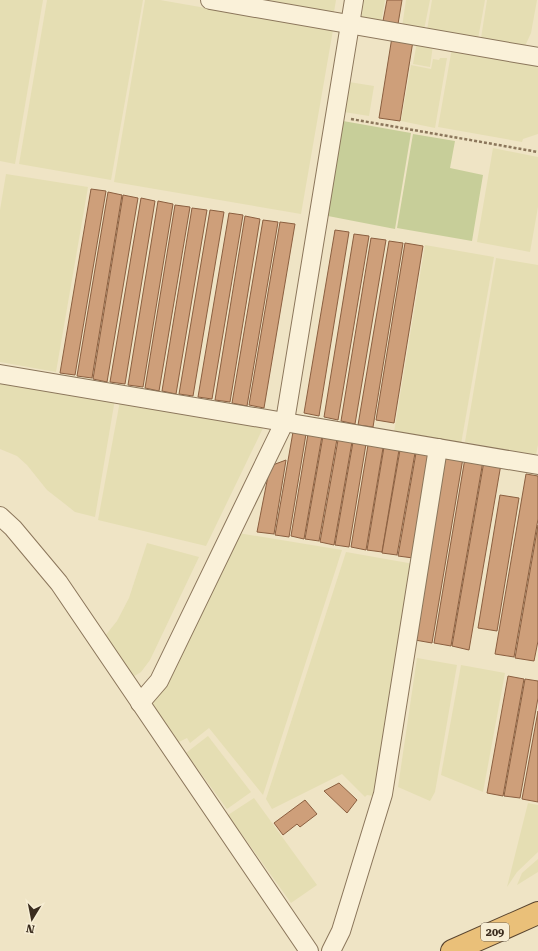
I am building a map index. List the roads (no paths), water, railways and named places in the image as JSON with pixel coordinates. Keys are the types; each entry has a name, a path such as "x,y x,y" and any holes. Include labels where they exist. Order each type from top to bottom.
{"highway":[{"name":"209","path":"452,951 538,912"}],"street":[{"path":"210,0 538,57"},
{"path":"140,704 159,681 285,421 354,0"},
{"path":"0,374 538,465"},
{"path":"330,951 341,931 383,794 438,448"},
{"path":"0,516 13,528 59,583 309,951"}]}
